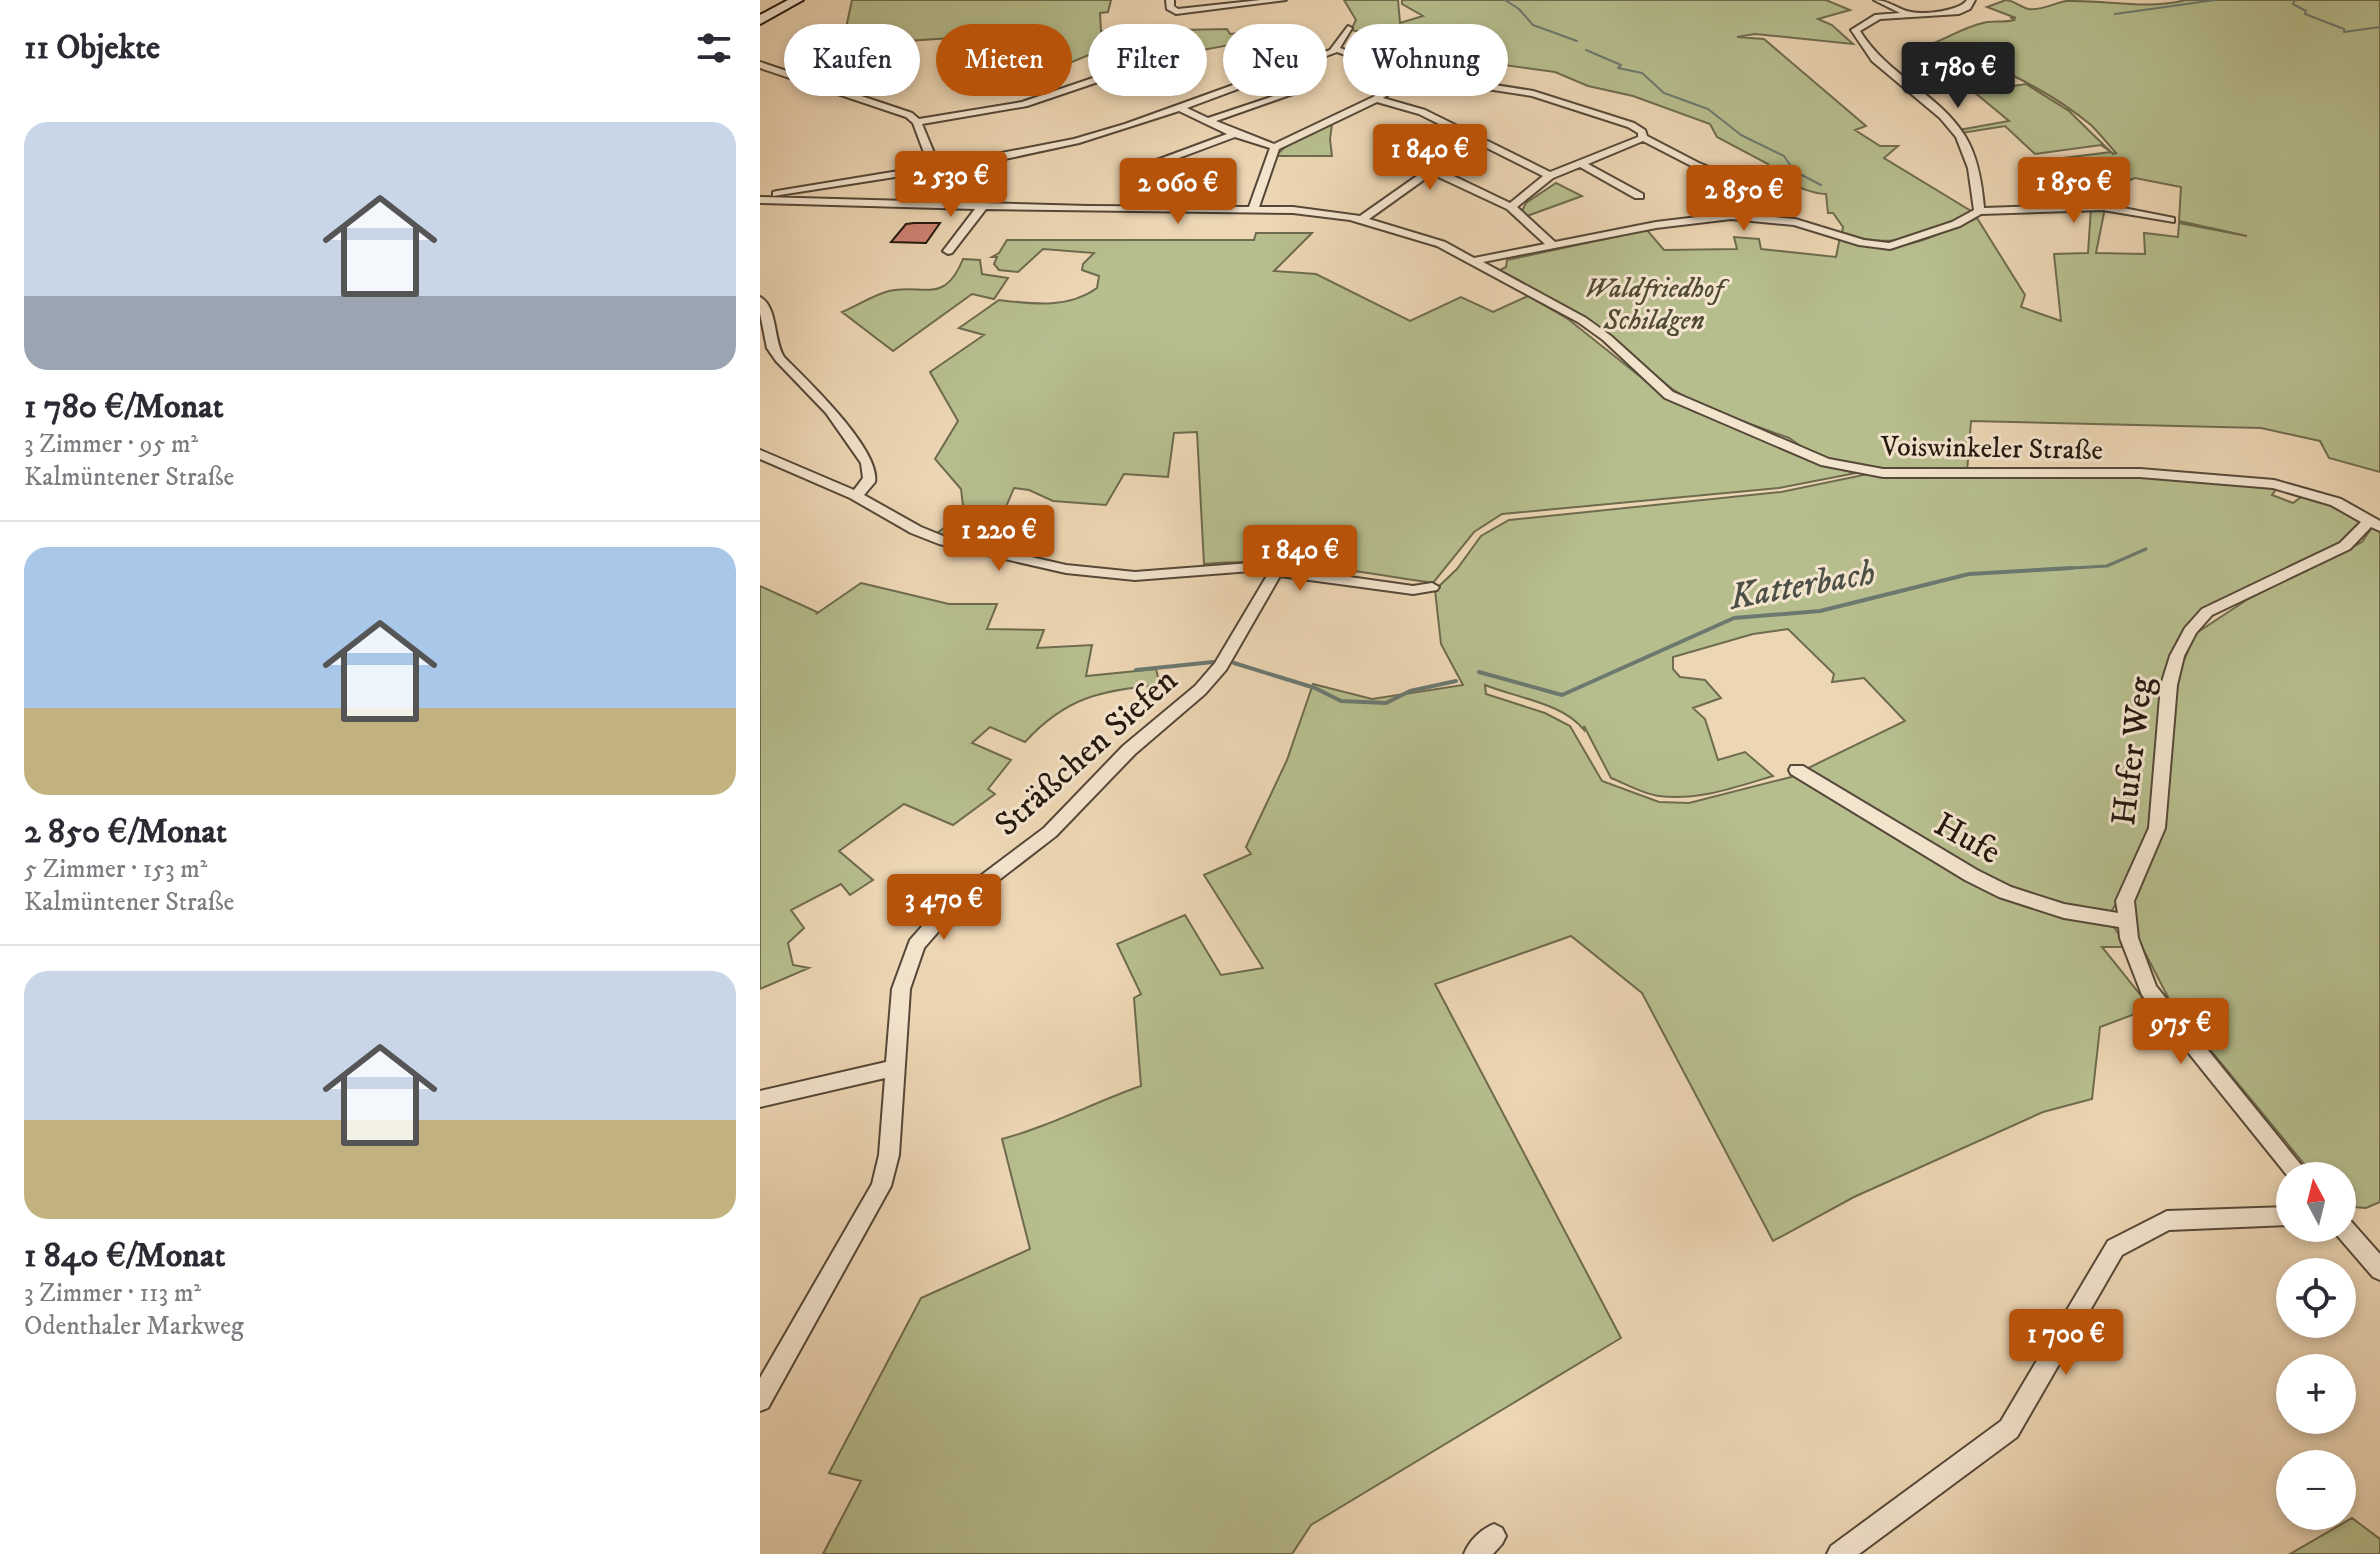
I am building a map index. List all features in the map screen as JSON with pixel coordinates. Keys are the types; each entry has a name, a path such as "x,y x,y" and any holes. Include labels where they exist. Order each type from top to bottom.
{"main road":[{"path":"760,20 797,0"}],"street":[{"path":"1170,0 1170,7 1176,12 1282,0"},
{"path":"1878,0 1911,15"},
{"path":"1886,16 1956,12 1967,7 1971,0"},
{"path":"1897,9 1857,27 1855,30 1859,41 1959,135 1974,180 1979,211"},
{"path":"1336,49 1343,37"},
{"path":"760,200 781,193 1061,145 1180,108 1336,49 1343,51"},
{"path":"763,67 909,115 917,122 935,168"},
{"path":"917,122 1024,104 1088,83"},
{"path":"1508,90 1533,94 1631,125 1642,132 1643,138"},
{"path":"1208,121 1279,96"},
{"path":"1180,108 1235,134 1275,147 1380,96"},
{"path":"1376,99 1413,109 1550,176"},
{"path":"1141,169 1235,134"},
{"path":"1511,207 1550,176 1643,138 1665,146 1717,175 1729,177"},
{"path":"1363,219 1444,161 1486,145"},
{"path":"1253,209 1275,147"},
{"path":"1581,164 1639,196"},
{"path":"1432,170 1511,207 1551,244"},
{"name":"Voiswinkeler Straße","path":"760,200 982,207 1253,209 1311,211 1363,219 1431,239 1473,261 1582,320 1607,338 1669,395 1826,462 1883,473 2140,473 2274,484 2336,502 2375,524"},
{"path":"948,251 982,207"},
{"path":"1473,261 1551,244 1693,220 1748,216 1795,222 1863,243 1890,246 1956,224 1979,211 2103,207 2170,220"},
{"path":"760,300 764,305 773,348 780,359 830,410 867,463 870,472 867,485 855,495"},
{"path":"760,454 855,495 916,530 944,541 1066,569 1135,576 1230,567 1413,590 1432,587"},
{"name":"Hufer Weg","path":"2288,1162 2160,1007 2139,968 2125,921 2125,901 2157,828 2169,685 2177,656 2190,631 2207,612 2345,546 2375,524"},
{"name":"Sträßchen Siefen","path":"760,1400 766,1376 881,1186 889,1155 904,972 925,932 945,912 1050,832 1129,750 1200,690 1221,666 1276,571"},
{"name":"Hufe","path":"1797,770 1971,875 2005,892 2064,911 2125,921"},
{"path":"760,1099 895,1068"},
{"path":"1839,1554 2009,1429 2115,1248 2167,1221 2276,1217"},
{"path":"2356,1242 2380,1270"},
{"path":"1476,1554 1494,1536"}],"green space":[{"path":"852,0 1111,0 1108,12 1100,13 1101,24 1088,24 1088,55 1072,62 1072,24 936,24 936,39 920,40 920,24 847,24"},
{"path":"1344,0 1398,0 1400,23 1423,16 1402,4 1402,0 1826,0 1850,10 1818,19 1832,25 1853,44 1755,34 1737,37 1764,39 1866,126 1855,130 1880,146 1898,146 1884,158 1971,211 1954,222 1893,240 1869,240 1842,233 1843,227 1833,213 1828,213 1826,194 1801,188 1762,171 1768,164 1717,137 1710,124 1633,96 1588,86 1555,72 1508,65 1508,24 1354,24 1356,20"},
{"name":"Waldfriedhof Schildgen","path":"2006,0 2033,9 2066,1 2142,4 2186,0 2380,0 2380,472 2329,458 2320,441 2261,428 1971,421 1967,472 1873,470 1849,466 1812,454 1789,438 1701,406 1672,389 1615,342 1498,271 1506,267 1507,260 1647,230 1664,250 1737,249 1734,237 1759,239 1761,249 1836,257 1840,237 1879,246 1910,244 1977,218 2025,295 2021,307 2061,321 2054,254 2088,253 2091,208 2105,208 2096,253 2145,254 2144,233 2178,237 2179,223 2247,236 2179,221 2181,187 2135,178 2128,181 2124,175 2061,182 2050,174 2046,160 2116,153 2091,125 2055,99 1996,68 1934,43 1976,25 2014,20 2010,17 2016,18 1987,7"},
{"path":"1207,29 1223,29 1223,46 1207,49"},
{"path":"2026,84 2069,111 2111,152 2101,145 2035,154 2005,126 1962,133 1959,130 2009,121 1974,92"},
{"path":"1332,124 1332,156 1275,156 1292,141"},
{"path":"1556,183 1582,196 1527,216 1522,211 1526,203"},
{"path":"1256,233 1312,233 1274,271 1316,274 1410,321 1461,297 1493,312 1528,296 1568,319 1662,394 1693,411 1767,438 1816,463 1856,473 1779,488 1502,514 1474,532 1433,583 1290,564 1204,564 1197,432 1174,433 1168,477 1124,474 1106,505 1053,501 1029,490 1014,488 999,523 976,545 937,533 964,514 961,489 935,459 958,421 930,372 984,335 959,328 999,300 1062,302 1086,295 1097,288 1099,276 1082,270 1083,264 1094,253 1043,249 1018,272 999,270 994,264 997,257 992,257 999,253 1007,240 1254,240"},
{"path":"963,259 980,260 982,274 1008,278 994,299 972,294 893,351 842,312 889,291 940,288 956,274"},
{"path":"1873,473 2036,477 2145,474 2276,489 2272,495 2293,503 2305,494 2338,503 2368,519 2352,536 2195,624 2191,622 2177,645 2163,694 2156,798 2149,835 2111,912 2099,914 2026,896 1983,878 1804,770 1905,721 1864,678 1832,682 1834,674 1788,629 1753,634 1673,657 1673,669 1680,677 1705,680 1721,698 1693,708 1705,719 1718,760 1745,752 1773,776 1702,795 1653,795 1611,778 1584,726 1584,730 1552,707 1485,685 1486,694 1545,713 1570,726 1602,781 1659,802 1689,803 1799,775 1979,883 2024,902 2114,927 2127,947 2102,947 2151,1008 2100,1027 2092,1099 2043,1112 1854,1197 1773,1241 1642,993 1571,936 1435,984 1621,1338 1311,1525 1292,1554 823,1554 861,1481 829,1473 921,1298 1030,1249 1002,1139 1141,1086 1134,998 1141,994 1117,944 1185,915 1221,975 1263,968 1204,875 1251,854 1246,847 1287,760 1313,684 1372,699 1463,685 1441,644 1435,590 1457,569 1481,536 1509,520 1781,492"},
{"path":"2375,523 2380,525 2380,1202 2366,1208 2356,1207 2356,1162 2302,1162 2170,1001 2139,941 2133,925 2131,899 2147,868 2181,667 2195,634 2248,599 2362,542"},
{"path":"861,583 949,604 997,604 987,629 1044,630 1037,648 1092,645 1086,676 1156,669 1160,685 1086,698 1055,715 1025,742 990,727 972,743 1011,760 988,789 995,794 953,825 904,804 839,851 873,880 850,895 841,884 791,910 804,928 788,943 793,965 809,968 760,989 760,586 816,614"},
{"path":"2356,1521 2380,1539 2380,1554 2290,1554 2331,1530 2356,1530"}],"building":[{"path":"940,223 926,243 891,242 906,224"}],"waterway":[{"path":"1505,0 1519,9 1533,25 1577,41"},
{"path":"2115,14 2215,0"},
{"path":"2295,0 2293,4 2306,11 2305,14 2344,29 2344,32 2380,27"},
{"path":"1586,50 1621,65 1618,68 1642,73 1664,93 1708,109 1741,135 1784,156 1794,171 1821,185"},
{"name":"Katterbach","path":"2072,568 2107,566 2146,549"},
{"name":"Katterbach","path":"1479,672 1562,695 1734,618 1820,611 1969,574 2072,568"},
{"name":"Katterbach","path":"2037,570 2072,568"},
{"name":"Katterbach","path":"1136,670 1213,662"},
{"name":"Katterbach","path":"1234,663 1315,688 1341,701 1386,703 1410,691 1456,681"}]}
